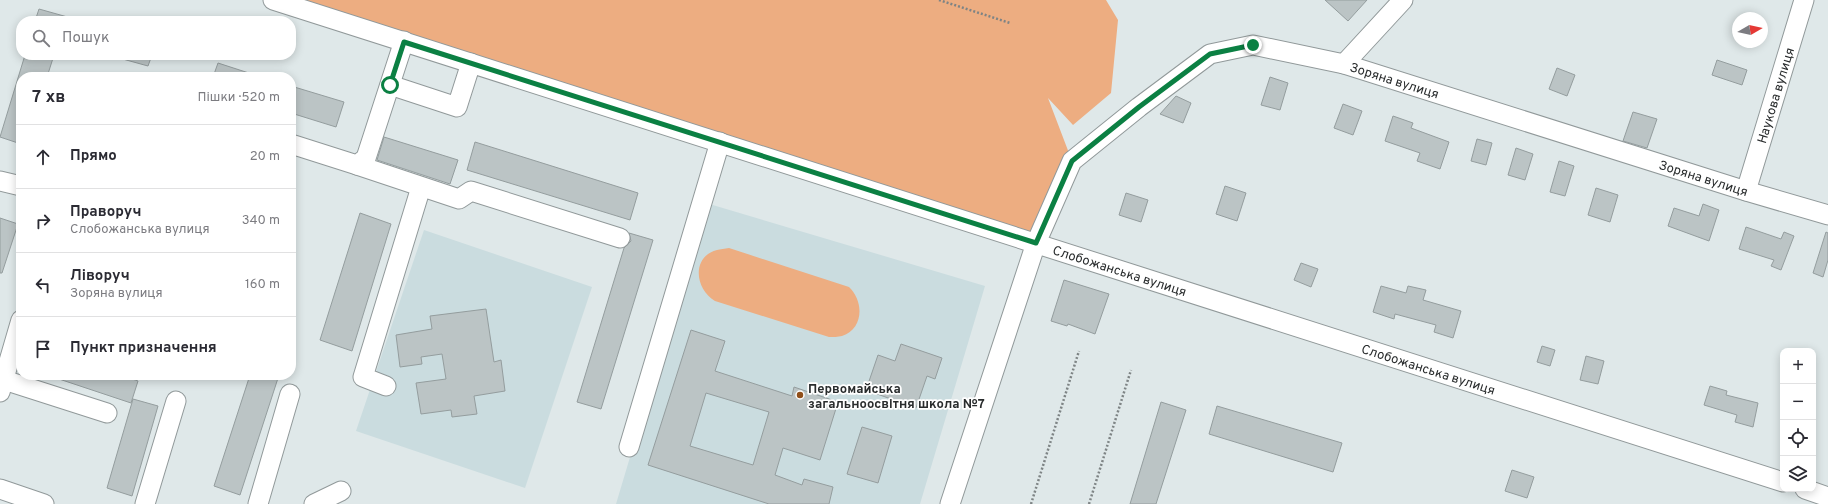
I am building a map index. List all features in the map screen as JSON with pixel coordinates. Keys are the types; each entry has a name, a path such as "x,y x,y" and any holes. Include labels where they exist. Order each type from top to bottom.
{"street":[{"name":"Слобожанська вулиця","path":"273,0 1780,481"},
{"path":"1344,64 1403,0"},
{"name":"Наукова вулиця","path":"1746,191 1804,0"},
{"path":"357,165 366,158 404,42"},
{"name":"Зоряна вулиця","path":"950,504 1036,243 1072,161 1139,107 1210,54 1253,45 1344,64 1746,191 1828,215"},
{"path":"390,85 457,107 471,63"},
{"path":"629,447 720,142"},
{"path":"296,146 459,199 471,191 620,238"},
{"path":"0,181 16,185"},
{"path":"386,386 363,377 421,187"},
{"path":"16,337 2,386 107,412"},
{"path":"258,504 290,394"},
{"path":"145,504 176,401"},
{"path":"0,489 44,504"},
{"path":"314,504 341,491"},
{"path":"1815,492 1828,496"}],"path":[{"path":"939,0 1010,23"},
{"path":"1031,504 1078,352"},
{"path":"1089,504 1131,370"}],"shaded area":[{"path":"273,0 1106,0 1118,20 1111,93 1073,125 1048,98 1072,161 1036,243"},
{"name":"Первомайська загальноосвітня школа №7","path":"706,203 985,286 920,504 616,504"},
{"path":"424,230 592,287 525,488 356,431"},
{"path":"729,248 849,287 854,293 859,307 858,321 849,332 842,336 829,337 715,301 708,296 703,289 699,274 700,266 703,259 709,254 717,250"}],"building":[{"path":"1325,0 1367,0 1348,21"},
{"path":"39,9 64,16 37,16"},
{"path":"23,60 52,60 49,72 20,72"},
{"path":"126,60 150,60 148,66"},
{"path":"1717,60 1747,70 1742,85 1712,75"},
{"path":"218,63 246,72 215,72"},
{"path":"1557,68 1575,75 1567,96 1549,89"},
{"path":"1270,77 1288,83 1280,110 1261,105"},
{"path":"16,85 16,142 0,137"},
{"path":"296,88 344,102 336,127 296,115"},
{"path":"1176,96 1191,103 1183,123 1160,114"},
{"path":"1343,104 1362,111 1353,135 1334,128"},
{"path":"1633,112 1657,119 1647,148 1623,141"},
{"path":"1393,116 1413,123 1411,128 1449,142 1440,169 1417,161 1420,153 1385,141"},
{"path":"384,137 458,160 450,184 377,160"},
{"path":"1477,139 1492,143 1486,165 1471,161"},
{"path":"475,142 638,193 630,220 467,170"},
{"path":"1516,148 1533,154 1525,180 1508,175"},
{"path":"1559,161 1574,166 1565,196 1550,192"},
{"path":"1225,186 1246,193 1237,221 1216,214"},
{"path":"1596,188 1618,195 1610,222 1588,215"},
{"path":"1126,193 1148,200 1141,222 1119,215"},
{"path":"1703,204 1719,210 1709,241 1668,226 1674,208 1699,216"},
{"path":"360,213 391,224 352,351 320,340"},
{"path":"0,218 16,223 16,230 2,273 0,273"},
{"path":"1746,227 1781,239 1784,232 1794,236 1781,270 1771,266 1774,260 1739,249"},
{"path":"1826,232 1828,233 1828,260 1823,277 1813,273"},
{"path":"629,233 653,240 601,409 577,402 624,248 631,241"},
{"path":"1301,263 1318,269 1311,287 1294,280"},
{"path":"1064,280 1109,294 1095,334 1068,324 1067,326 1051,321"},
{"path":"1381,286 1406,293 1408,286 1426,290 1423,300 1461,311 1453,338 1434,332 1436,325 1395,314 1394,319 1373,312"},
{"path":"486,309 494,362 501,360 505,391 474,396 477,414 452,417 451,410 421,414 416,383 446,379 442,354 421,357 422,364 400,367 396,335 432,329 430,316"},
{"path":"691,330 725,341 715,371 792,396 794,387 838,402 820,460 783,448 775,475 802,485 804,479 833,487 829,504 769,504 648,465","holes":["706,393 769,412 753,465 690,446"]},
{"path":"901,344 942,358 935,379 927,376 916,408 866,390 878,355 895,361"},
{"path":"1542,346 1555,350 1550,366 1537,362"},
{"path":"1586,356 1604,361 1598,384 1580,380"},
{"path":"62,380 135,380 138,381 131,403"},
{"path":"248,380 277,380 240,495 214,486"},
{"path":"1710,386 1727,391 1726,395 1758,403 1753,427 1735,422 1737,415 1704,405"},
{"path":"133,399 158,406 132,496 107,488"},
{"path":"1161,402 1186,410 1156,504 1130,504"},
{"path":"1217,406 1342,443 1333,472 1209,434"},
{"path":"862,427 892,436 878,483 847,474"},
{"path":"1512,470 1534,477 1527,498 1505,491"}],"place":[{"name":"Первомайська загальноосвітня школа №7","path":"800,395"}],"route":[{"path":"390,85 404,42 1036,243 1072,161 1139,107 1210,54 1253,45"}]}
